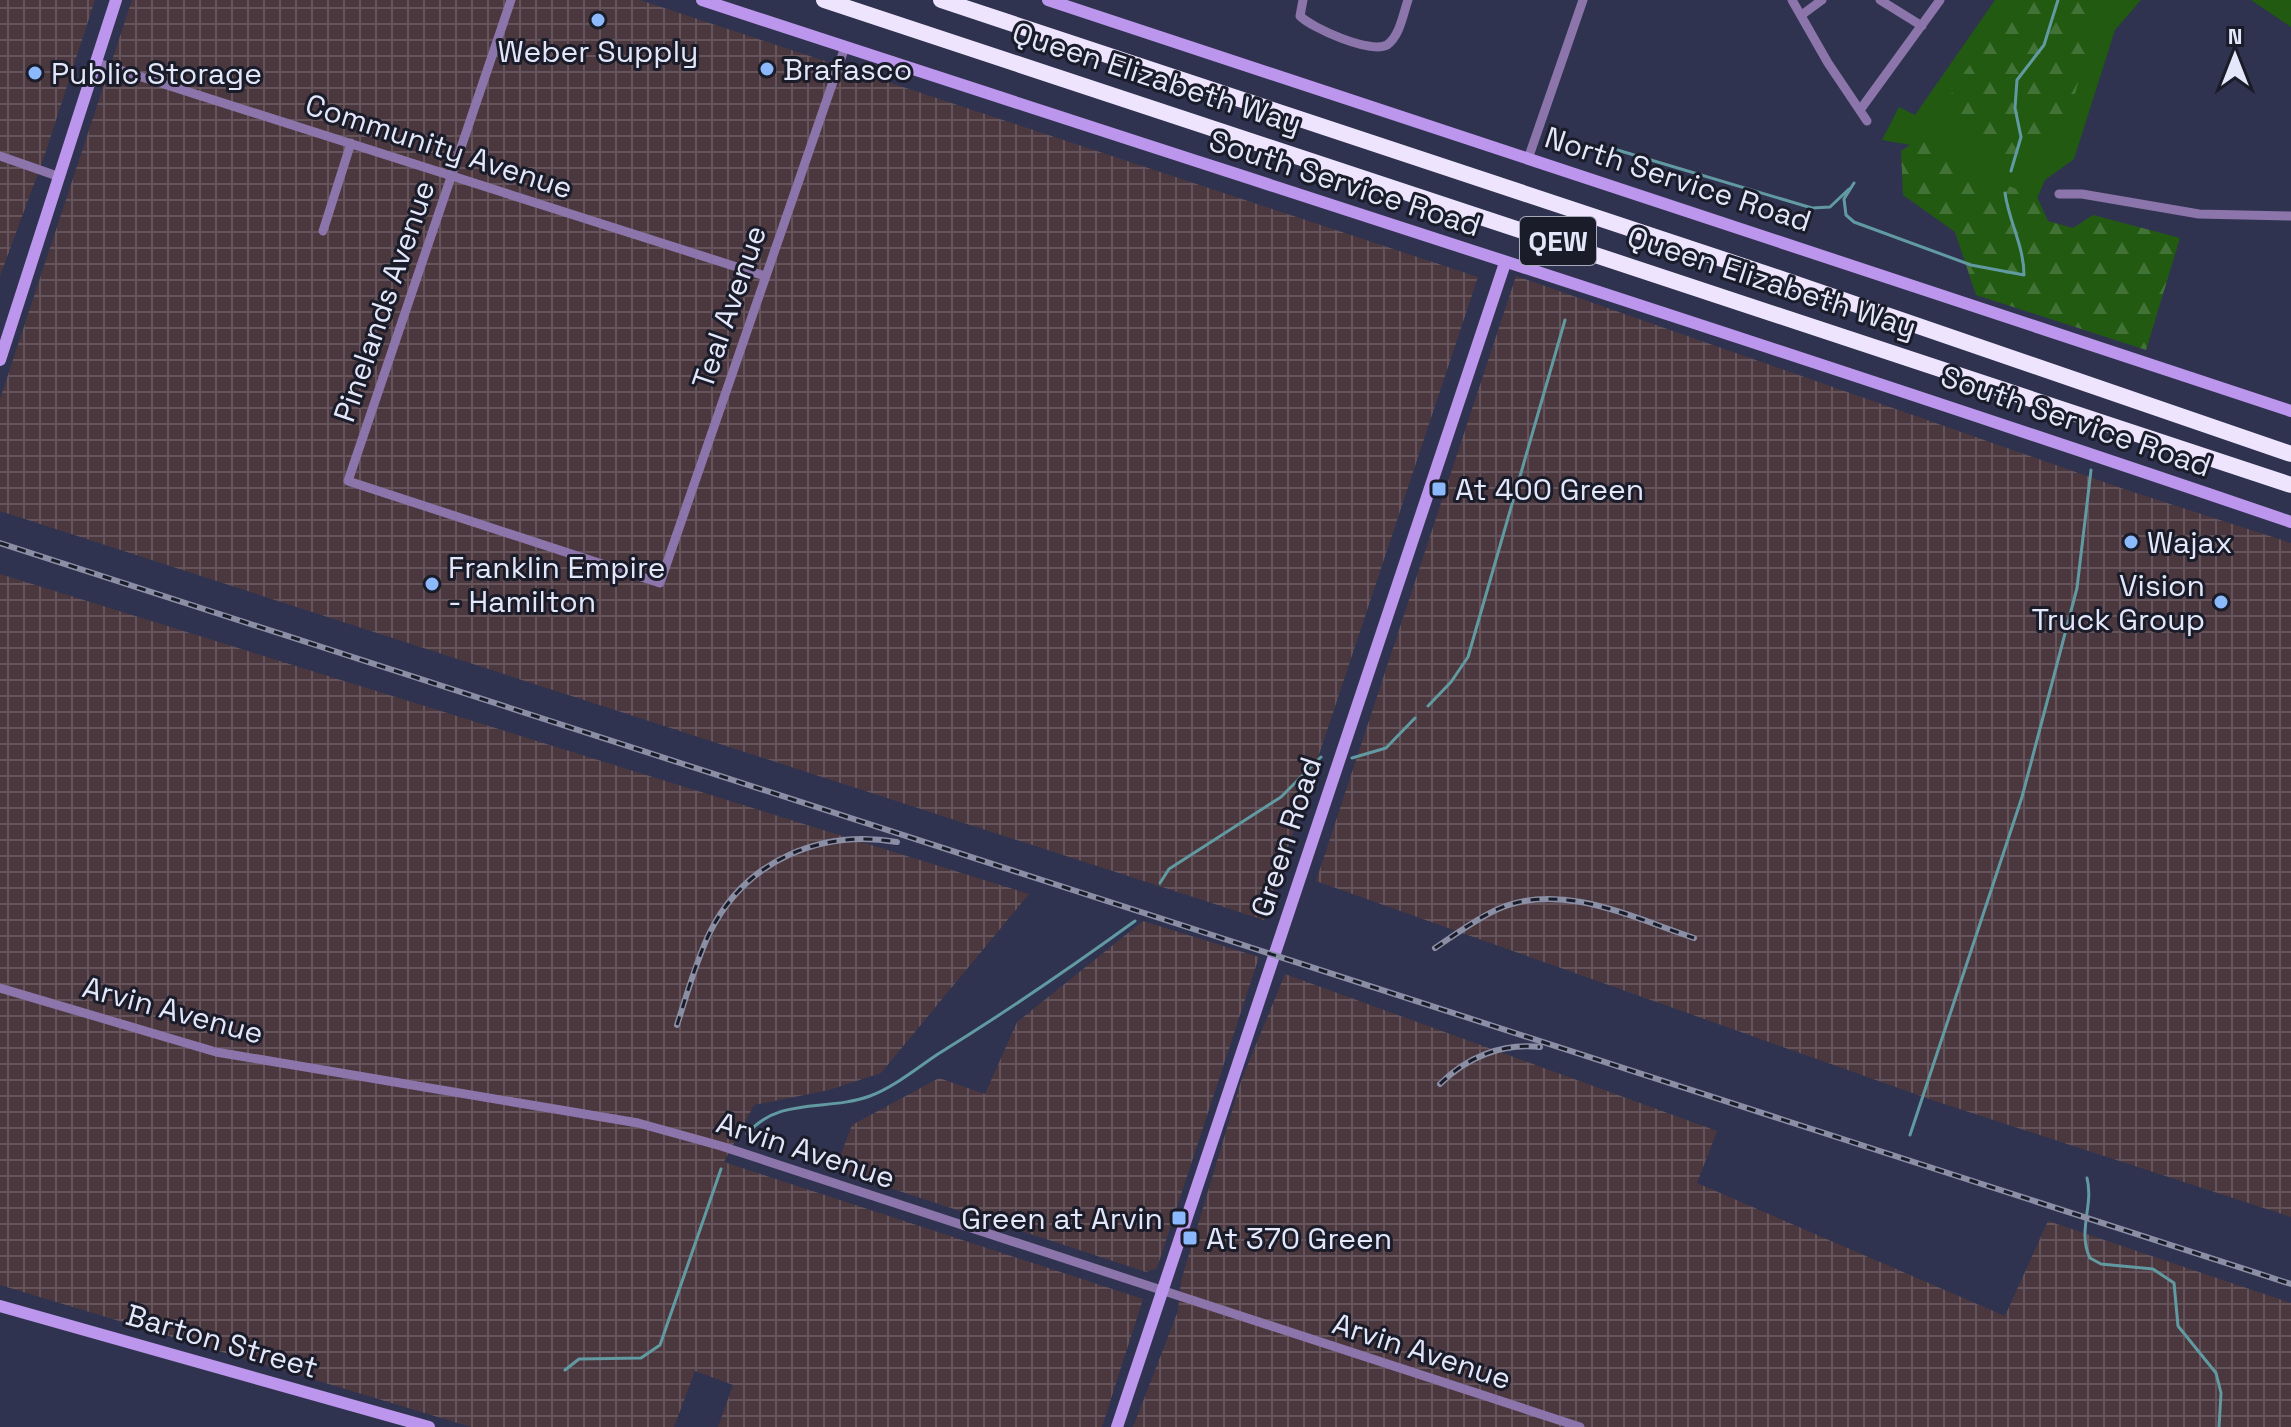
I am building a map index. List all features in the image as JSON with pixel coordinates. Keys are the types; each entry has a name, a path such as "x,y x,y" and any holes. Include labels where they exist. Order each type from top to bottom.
{"highway":[{"name":"Queen Elizabeth Way","path":"824,0 2291,485"},
{"name":"Queen Elizabeth Way","path":"941,0 1764,273 2291,454"}],"street":[{"path":"0,360 116,0"},
{"name":"Pinelands Avenue","path":"511,0 348,481 660,583"},
{"name":"South Service Road","path":"702,0 1505,263 1826,364 2291,522"},
{"name":"North Service Road","path":"1048,0 1529,156 2291,411"},
{"path":"1303,0 1300,16 1311,27 1371,47 1385,46 1396,36 1408,0"},
{"path":"1529,156 1583,0"},
{"path":"1792,0 1803,14 1828,63 1867,121"},
{"path":"1803,14 1822,0"},
{"path":"1880,0 1922,26"},
{"path":"1860,110 1940,0"},
{"name":"Teal Avenue","path":"660,583 845,47"},
{"name":"Community Avenue","path":"98,63 765,276"},
{"path":"323,231 351,143"},
{"path":"0,156 60,177"},
{"path":"2059,194 2082,194 2199,214 2291,216"},
{"name":"Green Road","path":"1117,1427 1505,263"},
{"name":"Arvin Avenue","path":"0,988 216,1052 638,1123 721,1146 1580,1427"},
{"name":"Barton Street","path":"0,1306 429,1427"}],"shaded area":[{"name":"Public Storage","path":"0,0 95,0 43,160 0,276"},
{"path":"132,0 640,0 1478,277 1264,920 0,511 0,399"},
{"path":"1516,276 2127,490 2291,543 2291,1217 1935,1101 1316,881"},
{"path":"0,574 1029,894 881,1073 829,1090 754,1105 724,1162 1143,1299 1102,1427 718,1427 733,1385 695,1371 674,1427 471,1427 0,1285"},
{"path":"1143,921 1259,957 1157,1268 1146,1272 835,1170 852,1125 939,1078 985,1094 1017,1022"},
{"path":"1285,974 1717,1131 1697,1183 2005,1316 2048,1221 2291,1303 2291,1427 1133,1427 1178,1311 1181,1281 1241,1081"}],"green space":[{"path":"1995,0 2141,0 2115,30 2074,159 2045,180 2030,215 1916,146 1882,140 1899,107 1915,115"},
{"path":"2019,0 2111,0 2090,40 2070,110 2061,130 2048,148 2029,161 1994,152 1939,116 1960,78"},
{"path":"2251,0 2291,0 2291,27"},
{"path":"1919,139 1978,174 2037,197 2048,221 2073,228 2093,215 2180,238 2146,350 1976,295 1955,232 1903,195 1901,151"}],"waterway":[{"path":"2011,171 2021,137 2015,108 2017,80 2044,45 2058,0"},
{"path":"1614,149 1812,208 1830,207 1849,189"},
{"path":"1854,183 1844,199 1846,215 1854,222 1971,265 2024,275 2022,254 2005,193"},
{"path":"1428,706 1451,682 1468,657 1565,320"},
{"path":"1910,1135 2022,797 2077,588 2091,470"},
{"path":"1352,758 1386,748 1415,718"},
{"path":"1160,883 1169,869 1281,797 1321,757"},
{"path":"747,1134 760,1122 788,1109 853,1101 888,1088 1135,921"},
{"path":"565,1370 579,1359 641,1358 660,1345 721,1169"},
{"path":"2087,1178 2089,1199 2085,1238 2090,1258 2101,1264 2153,1269 2174,1283 2178,1326 2216,1373 2221,1393 2219,1427"}],"railway":[{"path":"0,543 2291,1284"},
{"path":"677,1025 710,932 725,907 765,868 788,855 841,840 897,842"},
{"path":"1435,948 1498,909 1522,901 1547,899 1597,906 1694,938"},
{"path":"1440,1084 1462,1066 1486,1054 1512,1047 1540,1047"}],"place":[{"name":"Weber Supply","path":"598,20"},
{"name":"Brafasco","path":"767,69"},
{"name":"Public Storage","path":"35,73"},
{"name":"At 400 Green","path":"1439,489"},
{"name":"Wajax","path":"2131,542"},
{"name":"Franklin Empire - Hamilton","path":"432,584"},
{"name":"Vision Truck Group","path":"2221,602"},
{"name":"Green at Arvin","path":"1179,1218"},
{"name":"At 370 Green","path":"1190,1238"}]}
